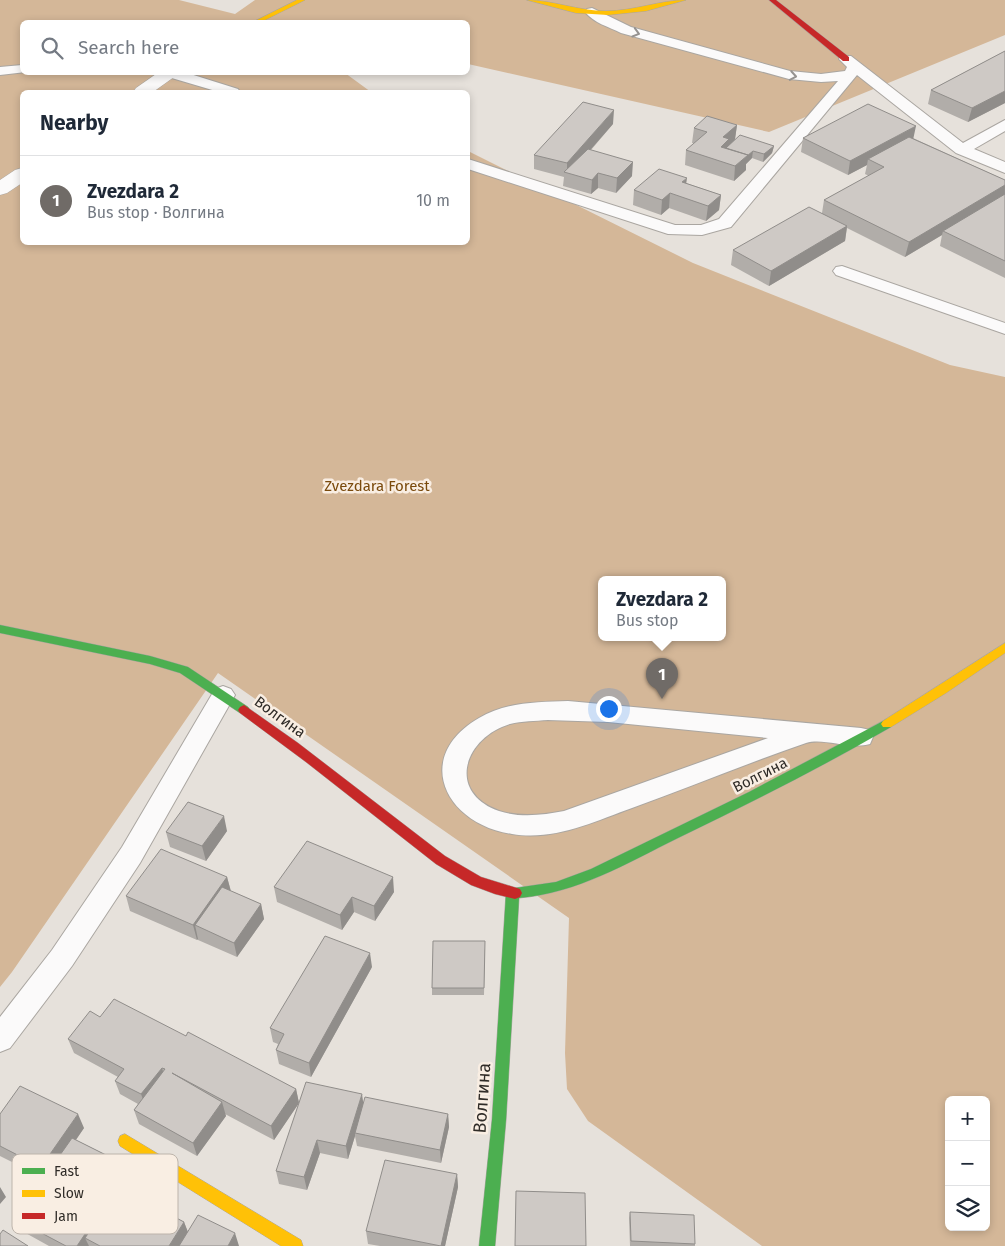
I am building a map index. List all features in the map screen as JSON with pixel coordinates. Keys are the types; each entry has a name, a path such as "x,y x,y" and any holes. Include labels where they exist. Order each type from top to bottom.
{"street":[{"path":"260,20 302,0"},
{"path":"530,0 572,10 592,12 644,8 683,0"},
{"path":"772,0 850,66"},
{"path":"145,90 168,75"},
{"path":"0,188 20,175"},
{"name":"Волгина","path":"0,629 150,660 184,670 279,734 448,865 478,881 513,893 538,891 584,877 706,820 933,696 1005,647"},
{"name":"Волгина","path":"487,1246 499,1120 513,893"},
{"path":"125,1140 147,1154"},
{"path":"178,1173 295,1246"}],"lane":[{"path":"592,12 602,19 626,30 788,75 821,78 850,66"},
{"path":"850,66 962,150 1005,168"},
{"path":"470,165 674,230 702,230 724,223 850,66"},
{"path":"0,71 20,69"},
{"path":"178,75 226,90"},
{"path":"962,150 1005,126"},
{"path":"842,271 1005,329"},
{"path":"0,1039 62,958 131,855 223,695"},
{"path":"806,733 708,772 563,822 531,826 484,815 466,800 454,782 453,762 464,744 481,727 509,716 542,710 623,714 861,737"}],"green space":[{"name":"Zvezdara Forest","path":"0,0 179,0 235,14 255,0 1005,0 1005,35 769,132 470,64 470,20 20,20 20,75 348,75 368,90 20,90 20,245 470,245 470,152 693,263 950,365 1005,377 1005,1246 762,1246 588,1121 567,1089 565,1053 569,918 218,673 0,987"}],"building":[{"path":"1005,51 1005,91 972,108 931,90"},
{"path":"583,102 614,110 567,163 534,155"},
{"path":"868,104 916,126 850,161 803,138"},
{"path":"707,116 737,125 723,137 729,139 721,147 748,155 735,166 686,150 707,132 694,128"},
{"path":"740,135 774,146 764,154 753,151 747,156 726,148"},
{"path":"909,137 1005,180 1005,185 909,242 824,200 884,167 868,159"},
{"path":"588,149 633,162 617,178 598,173 592,180 564,172"},
{"path":"659,169 687,178 682,182 721,195 708,206 670,193 662,200 634,190"},
{"path":"1005,194 1005,261 943,231"},
{"path":"809,207 847,226 771,271 733,250"},
{"path":"188,802 224,816 202,846 166,832"},
{"path":"307,841 393,877 374,906 352,897 340,915 274,887"},
{"path":"161,849 227,877 193,925 126,896"},
{"path":"222,887 261,904 234,943 195,925"},
{"path":"325,936 370,953 309,1063 276,1050 284,1034 270,1028"},
{"path":"433,941 485,941 484,988 432,988"},
{"path":"114,999 186,1036 188,1032 296,1089 271,1126 172,1073 222,1102 193,1143 134,1110 165,1069 162,1068 141,1094 115,1081 124,1069 68,1039 90,1011 100,1017"},
{"path":"306,1082 362,1094 346,1146 317,1140 304,1177 276,1171"},
{"path":"20,1086 78,1114 50,1154 16,1154 0,1146 0,1114"},
{"path":"365,1097 448,1114 440,1150 355,1133"},
{"path":"72,1138 104,1154 61,1154"},
{"path":"385,1160 457,1174 441,1246 366,1231"},
{"path":"516,1191 585,1193 586,1246 515,1246"},
{"path":"630,1212 694,1215 695,1244 631,1241"},
{"path":"198,1215 235,1233 228,1246 179,1246"},
{"path":"178,1219 184,1222 178,1232"},
{"path":"3,1230 28,1246 0,1246 0,1234"},
{"path":"43,1234 85,1234 77,1246 66,1246"},
{"path":"88,1234 176,1234 169,1246 100,1246 85,1238"}],"traffic: fast":[{"path":"0,629 150,660 184,670 244,710"},
{"path":"515,893 556,887 576,881 615,864 780,782 887,724"},
{"path":"487,1246 499,1120 513,893"}],"traffic: slow":[{"path":"260,20 302,0"},
{"path":"530,0 576,11 596,13 646,9 683,0"},
{"path":"887,724 942,690 1005,647"},
{"path":"125,1141 146,1154"},
{"path":"178,1174 295,1246"}],"traffic: jam":[{"path":"772,0 846,59"},
{"path":"244,710 310,758 440,860 476,881 515,893"}],"place":[{"name":"Zvezdara 2","path":"662,699"}]}
